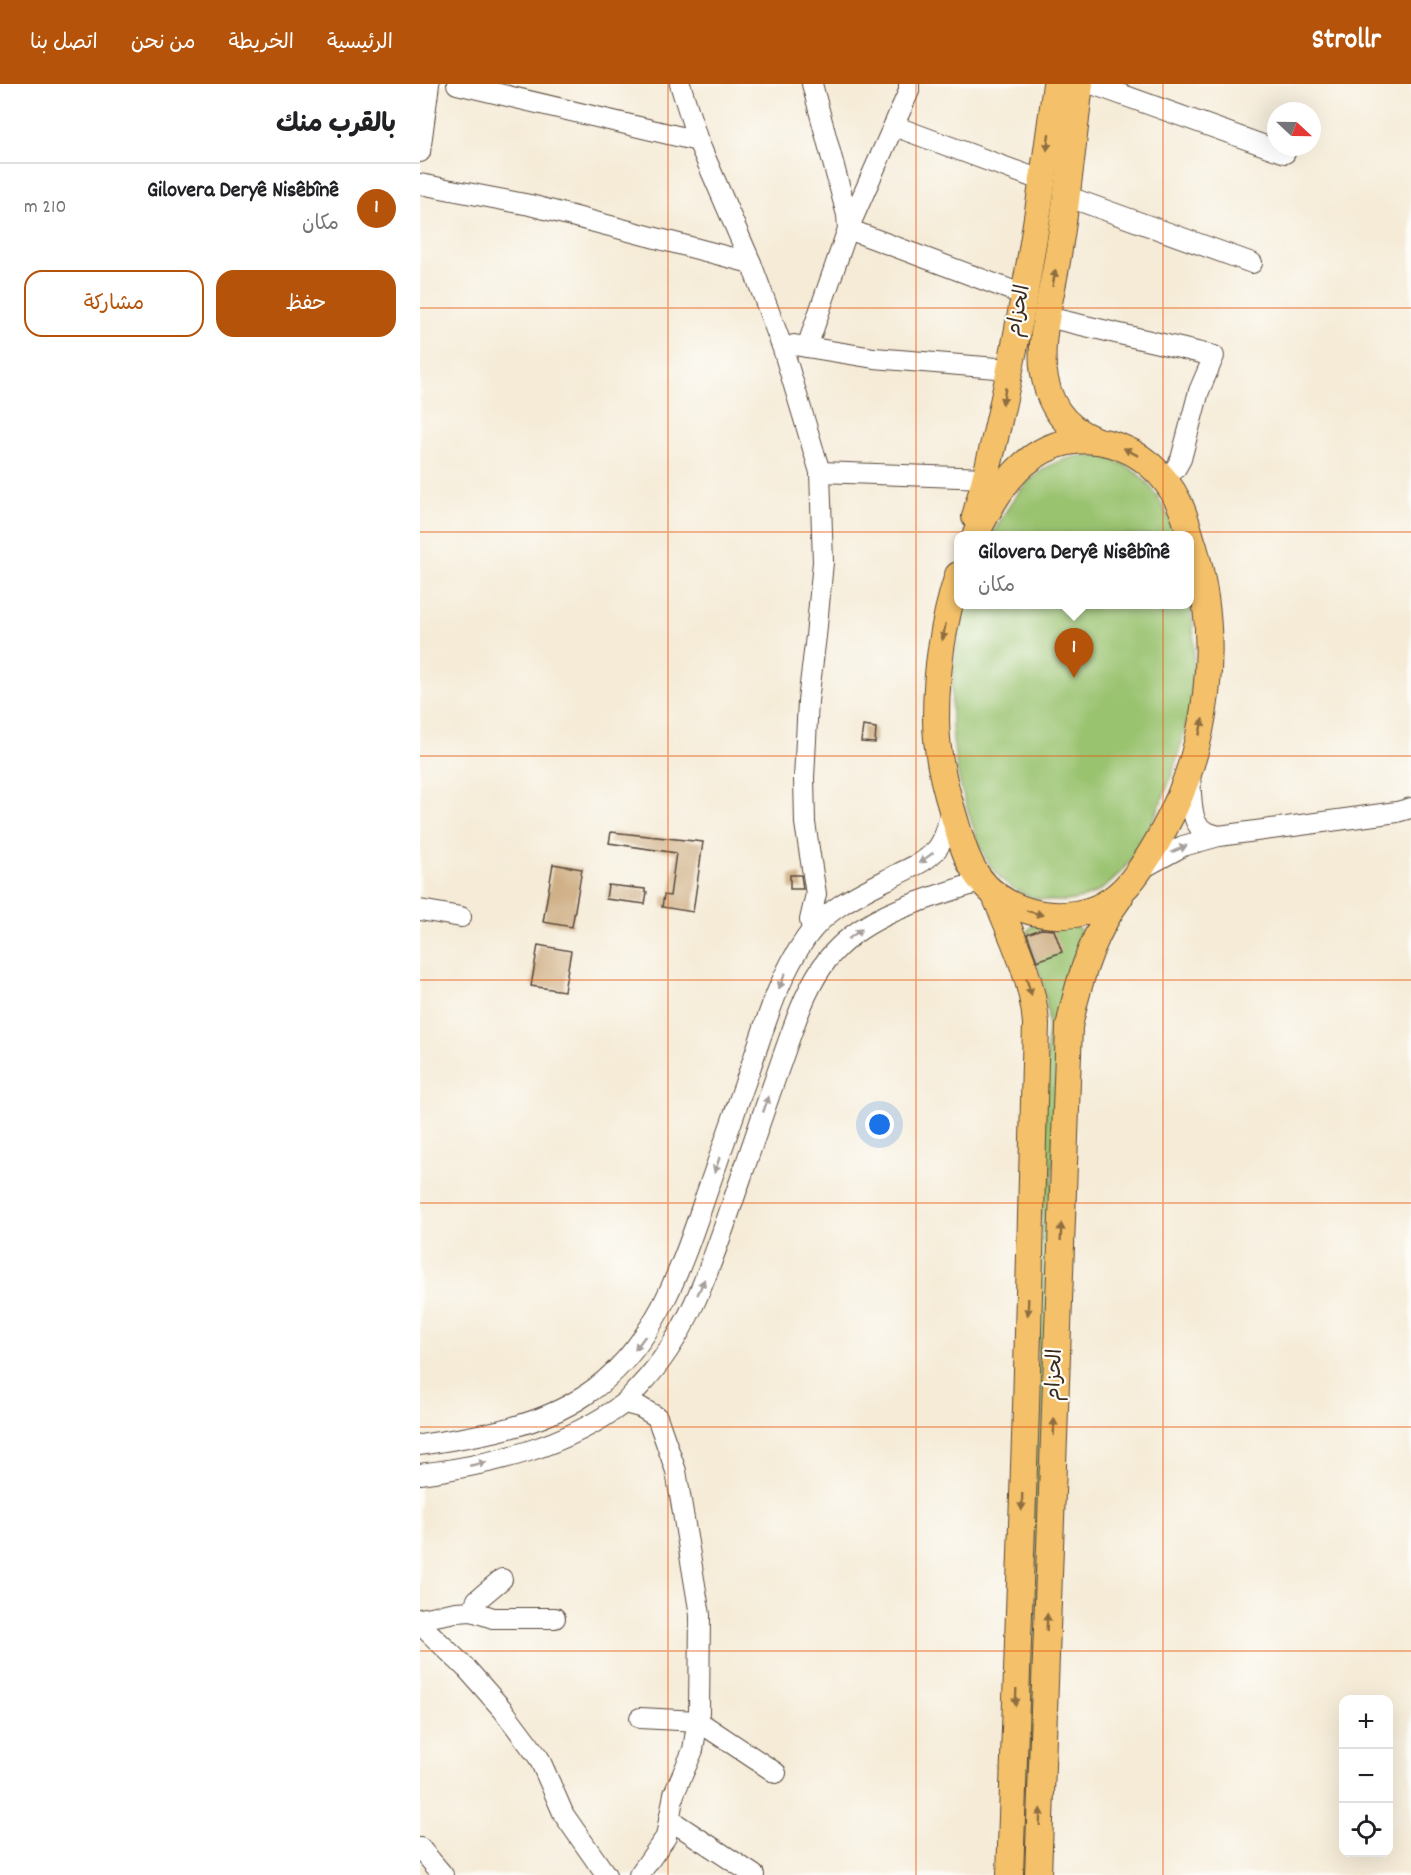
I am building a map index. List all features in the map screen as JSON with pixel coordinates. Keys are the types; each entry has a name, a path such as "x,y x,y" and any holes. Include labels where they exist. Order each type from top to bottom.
{"main road":[{"name":"الحزام","path":"970,531 986,478 1024,296 1056,84"},
{"name":"الحزام","path":"1080,84 1066,196 1047,317 1043,364 1049,392 1063,420 1078,432 1134,453 1157,469 1180,506 1189,531"},
{"path":"978,531 992,503 1026,462 1055,446 1075,441 1095,440"},
{"name":"الحزام","path":"1038,1875 1069,1027 1080,982 1095,940 1111,909 1134,878 1171,818 1190,769 1199,737 1206,701 1209,663 1208,615 1194,550"},
{"name":"الحزام","path":"954,592 940,655 936,720 942,770 965,851 974,871 988,887 1021,958 1035,1006 1036,1024 1010,1875"},
{"path":"988,887 1020,908 1036,914 1061,916 1096,909 1106,904 1134,878"}],"street":[{"path":"420,152 429,84"},
{"path":"457,84 698,141"},
{"path":"680,84 698,141 752,264 781,343 820,472 823,562 808,701 804,778 805,823 816,894 810,920 812,930"},
{"path":"812,84 847,215 848,229"},
{"path":"807,347 848,229 909,91 909,84"},
{"path":"1092,84 1267,147"},
{"path":"894,126 1043,181"},
{"path":"420,184 530,205 752,264"},
{"path":"1066,196 1252,263"},
{"path":"848,229 1024,296"},
{"path":"1047,317 1214,356 1199,391 1181,459 1165,479"},
{"path":"781,343 874,358 1009,369"},
{"path":"820,472 986,478"},
{"path":"1190,769 1193,810 1198,825 1204,831 1219,836"},
{"path":"420,1445 482,1435 561,1409 601,1384 646,1335 659,1315 680,1270 772,1003 796,953 812,930 836,907 931,856 944,838 951,808"},
{"path":"1134,878 1183,846 1219,836 1377,815 1411,808"},
{"path":"1377,815 1411,816"},
{"path":"420,1474 484,1463 534,1450 586,1426 625,1403 655,1371 683,1327 712,1262 798,1014 814,980 827,961 843,942 862,928 895,911 988,887"},
{"path":"420,910 461,917"},
{"path":"625,1403 640,1407 657,1417 676,1472 700,1615 698,1721 693,1750 675,1794 666,1837 639,1875"},
{"path":"472,1611 477,1600 501,1579"},
{"path":"555,1618 493,1618 472,1611 456,1612 420,1622 467,1669 503,1710 539,1758 564,1815 606,1875"},
{"path":"640,1718 698,1721 776,1773"},
{"path":"669,1819 754,1875"},
{"path":"420,1848 443,1875"}],"green space":[{"path":"1094,455 1124,464 1136,472 1156,494 1174,531 994,531 1020,491 1031,479 1058,462"},
{"path":"964,609 1191,609 1194,661 1191,698 1187,721 1171,775 1160,804 1133,856 1116,877 1099,891 1080,899 1066,901 1052,901 1027,895 1000,877 982,851 959,778 952,728 953,679 959,629"},
{"path":"1032,926 1076,927 1080,929 1083,939 1064,985 1058,1021 1029,1875 1021,1875 1048,1017 1040,974 1026,933"}],"building":[{"path":"863,726 876,728 875,743 861,742"},
{"path":"611,832 703,842 693,912 662,907 664,895 670,896 676,853 609,843"},
{"path":"553,864 582,869 572,927 543,922"},
{"path":"790,875 801,875 803,889 790,889"},
{"path":"608,885 645,889 647,892 645,904 606,899"},
{"path":"1041,929 1054,930 1062,952 1037,961 1027,934"},
{"path":"538,945 571,951 564,991 531,986"}],"place":[{"name":"Gilovera Deryê Nisêbînê","path":"1074,678"}]}
